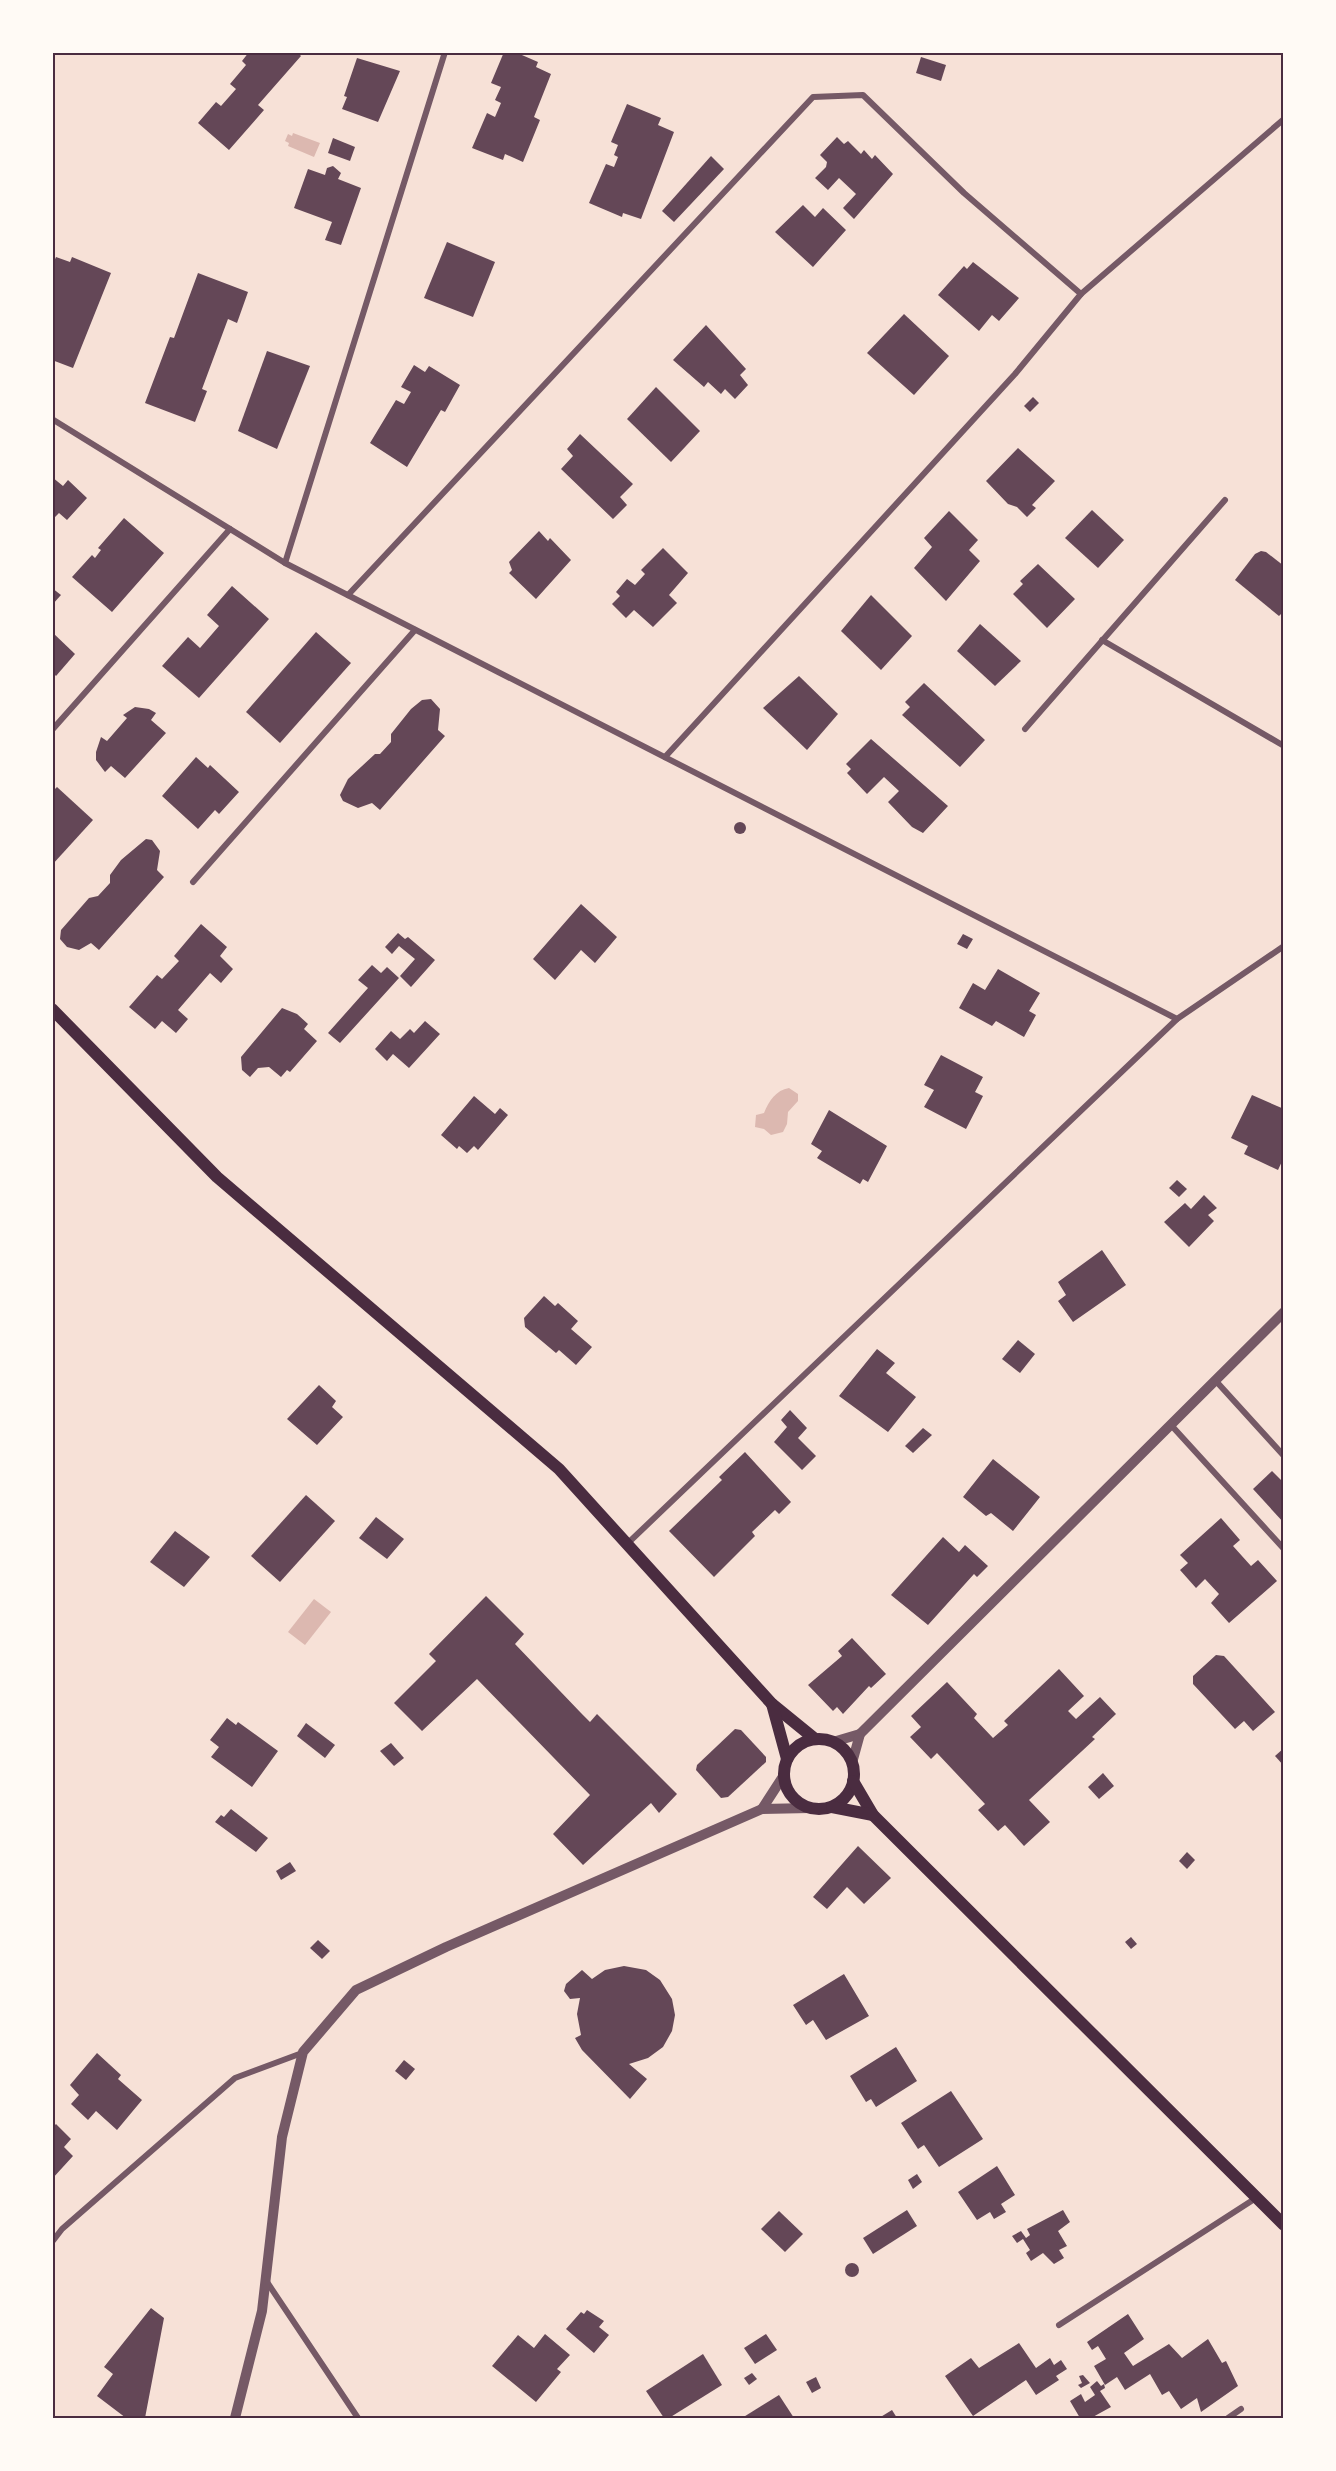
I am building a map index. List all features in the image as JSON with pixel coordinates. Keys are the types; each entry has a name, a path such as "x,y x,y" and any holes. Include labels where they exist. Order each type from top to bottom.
{"main road":[{"path":"52,1009 217,1177 558,1468 772,1704 815,1739"},
{"path":"772,1704 787,1759 784,1775 791,1796 810,1808 832,1807 873,1815"},
{"path":"787,1759 798,1745 815,1739 833,1742 848,1754 852,1763 853,1781 849,1792 832,1807"},
{"path":"853,1781 873,1815 1284,2225"}],"street":[{"path":"285,563 445,52"},
{"path":"348,595 813,97 863,95 964,194 1081,294"},
{"path":"665,757 1015,374 1081,294 1284,119"},
{"path":"52,419 285,563 1177,1019"},
{"path":"1025,729 1225,500"},
{"path":"52,730 230,529"},
{"path":"193,882 416,630"},
{"path":"1102,640 1284,746"},
{"path":"626,1544 1177,1019 1284,946"},
{"path":"833,1742 860,1734 1284,1312"},
{"path":"1215,1380 1284,1456"},
{"path":"1171,1425 1284,1549"},
{"path":"852,1763 860,1734"},
{"path":"762,1809 784,1775"},
{"path":"235,2418 262,2311 282,2137 303,2052 356,1990 446,1947 762,1809 810,1808"},
{"path":"52,2242 62,2229 235,2078 303,2052"},
{"path":"1059,2325 1257,2198"},
{"path":"265,2279 358,2418"},
{"path":"1228,2418 1241,2409"}],"shaded area":[{"path":"293,133 320,143 314,157 288,146 289,143 285,141 288,134 292,136"},
{"path":"789,1088 798,1094 798,1101 788,1112 787,1124 783,1132 771,1135 764,1129 755,1127 756,1115 764,1113 768,1104 780,1091"},
{"path":"314,1599 331,1612 305,1645 288,1632"}],"building":[{"path":"249,52 297,52 301,56 258,105 264,110 229,150 198,123 216,102 221,106 236,89 230,84 246,65 242,61"},
{"path":"504,52 515,52 538,62 536,67 551,74 534,117 540,120 523,162 505,154 503,160 472,148 487,113 495,117 501,103 495,100 501,87 491,83"},
{"path":"921,57 946,65 941,81 916,73"},
{"path":"357,58 400,71 378,122 342,109"},
{"path":"627,104 661,118 658,125 674,132 641,219 623,213 622,217 589,203 606,164 614,167 618,157 614,155 618,145 611,142"},
{"path":"837,137 844,144 848,141 861,154 864,150 872,159 875,155 893,174 854,219 843,208 856,194 839,178 828,190 815,178 826,167 827,162 820,155"},
{"path":"333,138 355,147 350,161 328,153"},
{"path":"711,156 724,169 674,222 662,211"},
{"path":"333,166 341,173 338,179 361,188 341,245 325,240 332,222 294,208 308,169 325,175 327,168"},
{"path":"803,205 815,217 823,208 846,230 813,267 775,232"},
{"path":"447,242 495,262 473,317 424,298"},
{"path":"56,257 70,262 72,257 111,273 73,368 52,360 52,266"},
{"path":"973,262 1019,298 999,321 992,315 979,331 938,295 964,266 967,269"},
{"path":"198,273 248,292 237,323 228,319 202,389 207,391 195,422 145,403 170,337 174,338"},
{"path":"904,314 949,356 914,395 867,353"},
{"path":"706,325 746,369 740,375 748,385 735,399 725,389 721,394 708,382 704,387 673,360"},
{"path":"267,351 310,366 277,449 238,431"},
{"path":"414,365 425,372 429,366 460,385 445,412 441,410 407,467 370,443 396,400 404,404 411,392 401,387"},
{"path":"656,387 700,431 671,462 627,419"},
{"path":"1033,397 1039,403 1030,412 1024,406"},
{"path":"580,434 633,484 620,497 627,505 613,519 561,469 573,456 567,449"},
{"path":"1018,448 1055,481 1032,505 1036,508 1027,517 1017,507 1008,504 986,481"},
{"path":"52,477 63,486 68,480 87,498 67,520 59,513 52,520"},
{"path":"1092,510 1124,540 1098,568 1065,538"},
{"path":"949,511 978,540 969,550 980,561 946,601 914,568 932,547 924,538"},
{"path":"124,518 164,553 112,612 72,577 92,555 95,558 101,550 98,548"},
{"path":"539,531 548,541 550,538 571,560 536,599 509,573 512,570 509,562"},
{"path":"663,548 688,573 669,595 677,603 653,627 634,610 626,618 612,604 620,596 616,592 627,579 635,585 645,574 641,570"},
{"path":"1261,551 1266,552 1284,566 1284,611 1279,616 1235,580 1255,554"},
{"path":"1038,564 1075,599 1047,628 1013,594 1023,584 1020,581"},
{"path":"232,586 269,619 199,698 162,666 188,637 200,648 219,626 207,615"},
{"path":"52,588 61,595 52,605"},
{"path":"871,595 912,636 881,670 841,631"},
{"path":"980,624 1021,661 995,686 957,651"},
{"path":"52,632 75,654 56,676 52,672"},
{"path":"316,632 351,663 280,743 246,712"},
{"path":"799,676 838,714 807,750 763,708"},
{"path":"924,683 985,740 960,767 902,715 910,707 905,702"},
{"path":"431,699 440,709 438,730 445,736 380,810 372,803 358,808 343,801 340,795 348,779 375,754 380,754 391,742 391,734 411,709 422,700"},
{"path":"135,707 149,709 156,713 151,720 166,733 125,778 111,766 105,772 96,760 96,752 101,737 107,741 127,718 123,715"},
{"path":"871,739 948,806 923,833 912,827 888,802 899,791 884,777 867,794 847,773 851,769 846,764"},
{"path":"196,757 208,768 210,765 239,792 219,814 215,810 198,829 162,796"},
{"path":"57,787 93,820 52,865 52,792"},
{"path":"742,822 746,828 742,834 738,834 734,826"},
{"path":"146,839 152,840 160,851 157,870 164,877 99,950 91,943 79,950 67,947 60,939 61,930 89,898 98,896 110,883 110,875 121,860"},
{"path":"581,904 617,937 595,963 581,950 555,980 533,959"},
{"path":"201,924 227,947 220,956 233,969 221,983 210,973 178,1010 188,1019 176,1033 162,1021 155,1029 129,1007 157,975 162,979 179,961 174,956"},
{"path":"398,933 405,939 408,937 435,960 411,987 400,976 415,959 399,946 392,954 385,947"},
{"path":"963,934 973,939 967,949 957,944"},
{"path":"372,965 381,973 387,967 399,978 340,1043 328,1033 368,988 358,980"},
{"path":"998,969 1040,993 1029,1011 1036,1015 1024,1037 996,1021 992,1026 959,1008 973,983 985,990"},
{"path":"282,1008 297,1014 308,1024 304,1029 317,1041 290,1072 287,1070 281,1077 269,1067 258,1068 250,1077 242,1070 241,1057"},
{"path":"425,1021 440,1034 409,1068 393,1054 387,1061 375,1049 391,1031 400,1039 410,1029 414,1033"},
{"path":"941,1055 983,1077 975,1092 983,1096 966,1129 924,1107 934,1090 924,1085"},
{"path":"1252,1095 1284,1109 1284,1157 1278,1170 1244,1154 1248,1146 1231,1138"},
{"path":"474,1096 495,1114 500,1108 508,1115 478,1150 474,1146 467,1153 459,1146 457,1149 441,1135"},
{"path":"829,1110 887,1146 868,1182 863,1179 860,1184 817,1158 822,1151 811,1144"},
{"path":"1177,1180 1187,1189 1179,1197 1169,1188"},
{"path":"1204,1195 1217,1208 1208,1215 1214,1221 1189,1247 1164,1222 1185,1203 1191,1209"},
{"path":"1102,1250 1126,1285 1073,1322 1058,1301 1066,1295 1058,1282"},
{"path":"544,1296 555,1306 558,1303 578,1321 571,1329 592,1347 576,1365 559,1350 556,1353 525,1327 524,1318"},
{"path":"1018,1340 1035,1354 1020,1373 1002,1359"},
{"path":"877,1349 895,1363 886,1373 916,1397 888,1432 839,1396"},
{"path":"319,1385 336,1401 332,1407 343,1417 317,1445 287,1419"},
{"path":"790,1410 807,1428 798,1438 816,1456 802,1470 774,1442 787,1427 781,1420"},
{"path":"923,1428 932,1435 913,1453 905,1446"},
{"path":"745,1452 791,1502 779,1514 775,1510 752,1532 755,1536 714,1577 669,1531 722,1480 719,1477"},
{"path":"993,1459 1040,1497 1013,1531 991,1513 986,1516 963,1497"},
{"path":"1272,1471 1284,1483 1284,1523 1253,1489"},
{"path":"306,1495 335,1521 280,1582 251,1556"},
{"path":"376,1517 404,1539 387,1559 359,1538"},
{"path":"1221,1518 1240,1540 1233,1546 1251,1566 1258,1560 1277,1581 1229,1623 1211,1603 1219,1594 1205,1579 1196,1588 1180,1570 1188,1563 1180,1555"},
{"path":"175,1531 210,1557 184,1587 150,1562"},
{"path":"943,1537 959,1552 965,1545 988,1566 977,1577 974,1574 928,1625 891,1595"},
{"path":"486,1596 524,1634 515,1644 581,1713 590,1722 597,1714 677,1794 659,1813 651,1803 583,1865 553,1834 590,1795 477,1679 422,1731 394,1703 436,1661 429,1654"},
{"path":"852,1638 886,1674 871,1688 869,1686 843,1714 837,1707 833,1711 808,1685 842,1656 838,1651"},
{"path":"1216,1655 1224,1656 1275,1712 1253,1731 1244,1721 1235,1729 1193,1684 1193,1676"},
{"path":"1059,1669 1084,1696 1068,1711 1076,1719 1100,1697 1116,1714 1092,1737 1095,1739 1029,1800 1050,1822 1024,1846 1005,1825 998,1831 978,1810 985,1804 937,1753 931,1759 910,1737 921,1727 911,1716 947,1682 977,1714 974,1718 993,1738 1008,1725 1004,1721"},
{"path":"227,1718 236,1725 238,1722 278,1751 252,1787 211,1757 219,1747 210,1740"},
{"path":"306,1723 335,1745 325,1758 297,1736"},
{"path":"735,1729 741,1730 766,1757 766,1762 728,1797 721,1798 696,1770 697,1765"},
{"path":"391,1743 404,1758 394,1766 380,1751"},
{"path":"1284,1748 1284,1766 1275,1756"},
{"path":"1103,1773 1114,1786 1099,1799 1088,1787"},
{"path":"231,1809 268,1838 256,1852 215,1822"},
{"path":"858,1846 891,1878 864,1904 847,1887 827,1909 813,1897"},
{"path":"1187,1852 1195,1860 1187,1869 1179,1861"},
{"path":"290,1862 296,1871 281,1880 276,1871"},
{"path":"1131,1937 1137,1944 1131,1949 1125,1942"},
{"path":"318,1940 330,1951 322,1959 310,1948"},
{"path":"624,1966 646,1970 660,1980 672,1999 675,2015 672,2031 663,2047 648,2058 629,2064 647,2079 630,2099 582,2050 575,2038 581,2035 577,2014 580,1998 570,1999 564,1991 566,1984 582,1970 592,1979 605,1970"},
{"path":"844,1974 869,2016 826,2040 813,2020 806,2025 793,2005"},
{"path":"896,2047 917,2081 876,2107 871,2099 866,2102 850,2076"},
{"path":"97,2053 121,2075 118,2079 142,2100 117,2130 96,2111 88,2120 71,2104 79,2095 70,2085"},
{"path":"404,2060 415,2069 406,2080 395,2071"},
{"path":"951,2091 983,2139 939,2167 924,2145 918,2149 901,2123"},
{"path":"56,2124 71,2139 64,2147 73,2156 52,2179 52,2128"},
{"path":"997,2166 1015,2195 1001,2204 1006,2212 994,2219 990,2212 977,2220 958,2192"},
{"path":"917,2174 922,2182 913,2189 908,2180"},
{"path":"907,2210 917,2226 873,2254 863,2238"},
{"path":"1063,2210 1070,2222 1058,2231 1067,2246 1059,2250 1064,2258 1054,2264 1043,2253 1031,2261 1026,2253 1030,2250 1023,2239 1017,2243 1012,2236 1021,2231 1026,2238 1030,2235 1027,2229"},
{"path":"779,2211 803,2234 785,2252 761,2229"},
{"path":"849,2263 855,2263 859,2270 855,2277 849,2277 845,2273 845,2267"},
{"path":"151,2308 164,2318 145,2418 126,2418 97,2396 113,2374 104,2367"},
{"path":"587,2310 604,2321 599,2327 609,2335 594,2353 566,2329 581,2312 584,2314"},
{"path":"1128,2314 1144,2339 1124,2353 1133,2366 1169,2344 1182,2358 1208,2339 1222,2363 1226,2361 1238,2386 1201,2412 1197,2398 1181,2409 1169,2391 1162,2395 1150,2374 1125,2390 1117,2377 1105,2385 1094,2366 1106,2359 1098,2346 1092,2350 1087,2342"},
{"path":"545,2334 570,2355 557,2369 561,2372 536,2402 492,2366 518,2335 534,2348"},
{"path":"766,2334 777,2350 755,2364 744,2348"},
{"path":"1019,2343 1036,2368 1050,2358 1054,2365 1061,2360 1067,2369 1056,2376 1059,2380 1036,2395 1026,2380 973,2416 945,2376 971,2358 979,2368"},
{"path":"703,2354 722,2385 669,2418 664,2418 646,2391"},
{"path":"752,2373 757,2379 749,2385 744,2378"},
{"path":"1083,2375 1090,2383 1081,2388 1078,2385 1082,2383 1079,2376"},
{"path":"816,2377 821,2388 812,2393 806,2382"},
{"path":"1097,2381 1101,2386 1104,2384 1105,2388 1100,2391 1111,2407 1091,2418 1080,2418 1070,2401 1081,2394 1085,2402 1095,2395 1090,2387"},
{"path":"779,2395 794,2418 742,2418"},
{"path":"892,2410 897,2418 879,2418"}]}
